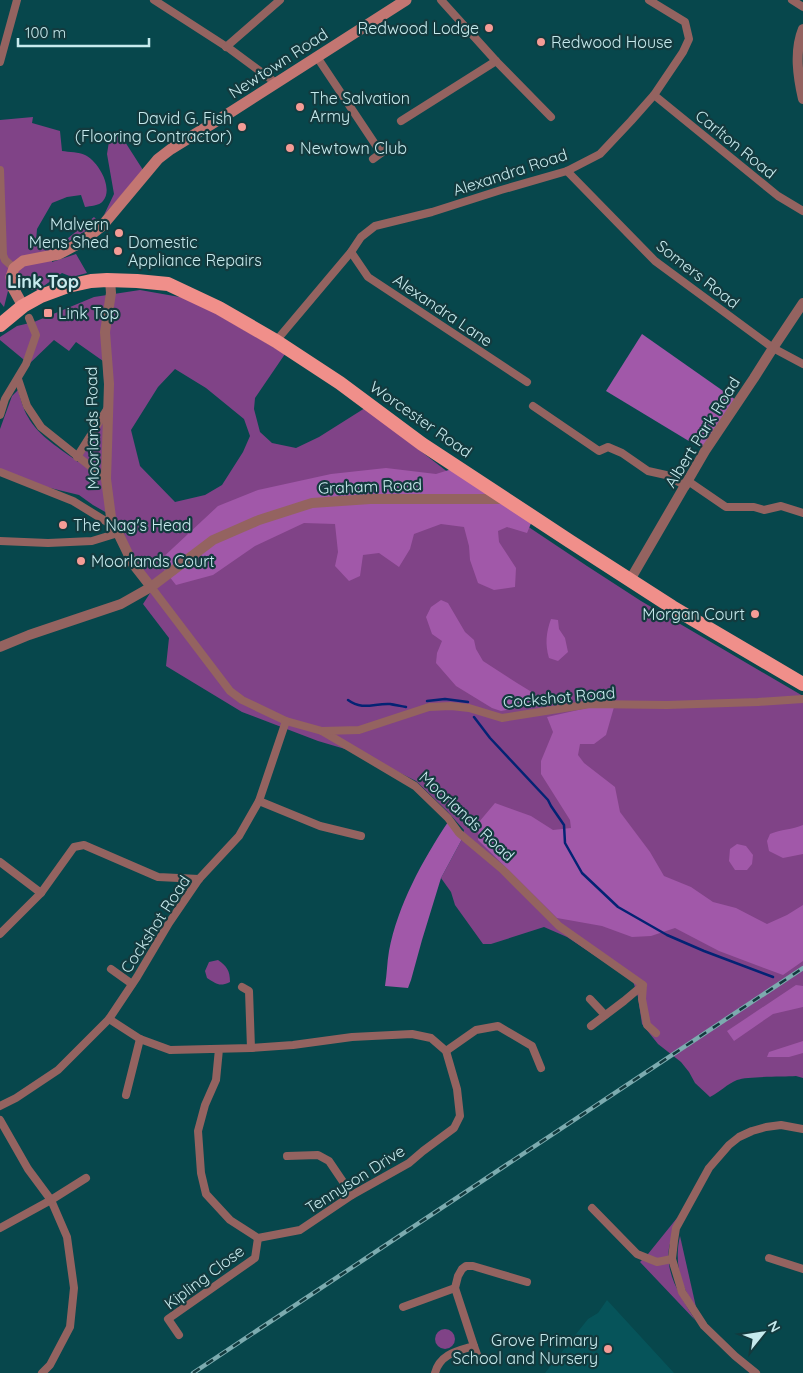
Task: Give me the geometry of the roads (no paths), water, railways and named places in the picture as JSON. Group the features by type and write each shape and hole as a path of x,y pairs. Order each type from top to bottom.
{"highway":[{"name":"Worcester Road","path":"0,325 26,312 41,296 68,286 91,281 110,280 137,280 168,284 219,308 276,341 340,383 422,444 630,580 680,612 803,684"}],"main road":[{"name":"Newtown Road","path":"6,263 59,254 88,237 102,226 158,159 170,149 406,0"},
{"path":"6,263 13,288 26,312"}],"street":[{"path":"0,62 17,0"},
{"path":"154,0 226,46 276,83"},
{"path":"226,46 280,0"},
{"path":"440,0 551,117"},
{"name":"Alexandra Road","path":"276,341 361,238 376,226 432,212 567,171 600,154 654,95 683,52 689,39 685,22 649,0"},
{"path":"792,0 803,6"},
{"path":"803,30 797,53 803,100"},
{"path":"317,57 381,153"},
{"path":"401,121 496,61"},
{"name":"Carlton Road","path":"654,95 778,196 803,211"},
{"path":"373,159 388,148"},
{"path":"0,170 6,263"},
{"name":"Somers Road","path":"567,171 655,261 773,348 803,364"},
{"name":"Alexandra Lane","path":"351,252 368,276 527,382"},
{"name":"Moorlands Road","path":"110,280 111,293 105,332 109,384 106,479 115,529 133,564 230,691 242,700 286,721 322,731 415,786 448,818 459,833 502,869 558,926 643,985"},
{"name":"Albert Park Road","path":"630,580 705,451 803,303"},
{"path":"0,415 5,399 26,364 36,335 26,312"},
{"path":"18,379 27,406 41,427 106,479"},
{"path":"533,406 595,449 599,451 608,447 622,453 648,470 666,474 687,483 726,507 746,506 764,510 782,506 803,513"},
{"path":"77,457 109,407"},
{"path":"0,472 73,502 115,529 92,541 48,543 0,541"},
{"name":"Graham Road","path":"0,647 121,604 151,587 213,540 259,520 312,503 370,499 506,499"},
{"name":"Cockshot Road","path":"322,731 359,730 429,707 451,706 469,708 502,718 590,704 668,705 750,703 803,699"},
{"name":"Cockshot Road","path":"0,1106 16,1098 58,1070 109,1019 199,879 239,836 259,801 286,721"},
{"path":"259,801 320,826 361,836"},
{"path":"0,934 41,893 74,847 84,845 158,877 199,879"},
{"path":"0,862 41,893"},
{"path":"111,969 132,984"},
{"path":"591,1026 624,1002 643,985"},
{"path":"643,985 642,999 647,1024 656,1033"},
{"path":"242,987 249,991 251,1048"},
{"path":"590,999 605,1015"},
{"path":"109,1019 140,1039 170,1050 251,1048 293,1045 352,1037 412,1034 431,1038 446,1050 476,1030 498,1026 532,1046 541,1068"},
{"path":"126,1095 140,1039"},
{"path":"219,1049 216,1080 205,1105 198,1131 201,1174 206,1194 230,1220 258,1238"},
{"name":"Tennyson Drive","path":"258,1238 300,1230 352,1195 409,1163 454,1128 460,1116 457,1089 446,1050"},
{"path":"0,1120 28,1169 51,1200 68,1237 74,1288 70,1327 50,1366 42,1373"},
{"path":"756,1373 734,1356 699,1319 682,1292 672,1259 676,1228 709,1168 729,1145 739,1137 766,1127 781,1125 803,1129"},
{"path":"287,1156 318,1155 329,1161 352,1195"},
{"path":"0,1228 86,1178"},
{"path":"592,1208 637,1254 657,1262 672,1259"},
{"name":"Kipling Close","path":"179,1336 168,1319 255,1258 258,1238"},
{"path":"769,1258 803,1269"},
{"path":"478,1357 455,1288 462,1269 466,1266 473,1266 527,1282"},
{"path":"402,1307 455,1288"},
{"path":"435,1373 439,1363 448,1355 474,1346"}],"waterway":[{"path":"427,701 445,699 468,702"},
{"path":"348,700 364,706 390,704 406,707"},
{"path":"474,717 490,738 548,800 564,825 565,843 582,873 618,907 667,935 773,977"}],"railway":[{"path":"193,1373 803,968"}],"place":[{"name":"Redwood Lodge","path":"489,28"},
{"name":"Redwood House","path":"541,42"},
{"name":"The Salvation Army","path":"300,107"},
{"name":"David G. Fish (Flooring Contractor)","path":"242,127"},
{"name":"Newtown Club","path":"290,148"},
{"name":"Malvern Mens Shed","path":"119,233"},
{"name":"Domestic Appliance Repairs","path":"118,251"},
{"name":"Link Top","path":"48,313"},
{"name":"The Nag's Head","path":"63,525"},
{"name":"Moorlands Court","path":"81,561"},
{"name":"Morgan Court","path":"755,614"},
{"name":"Grove Primary School and Nursery","path":"608,1349"}],"district":[{"name":"Link Top","path":"43,281"}]}
